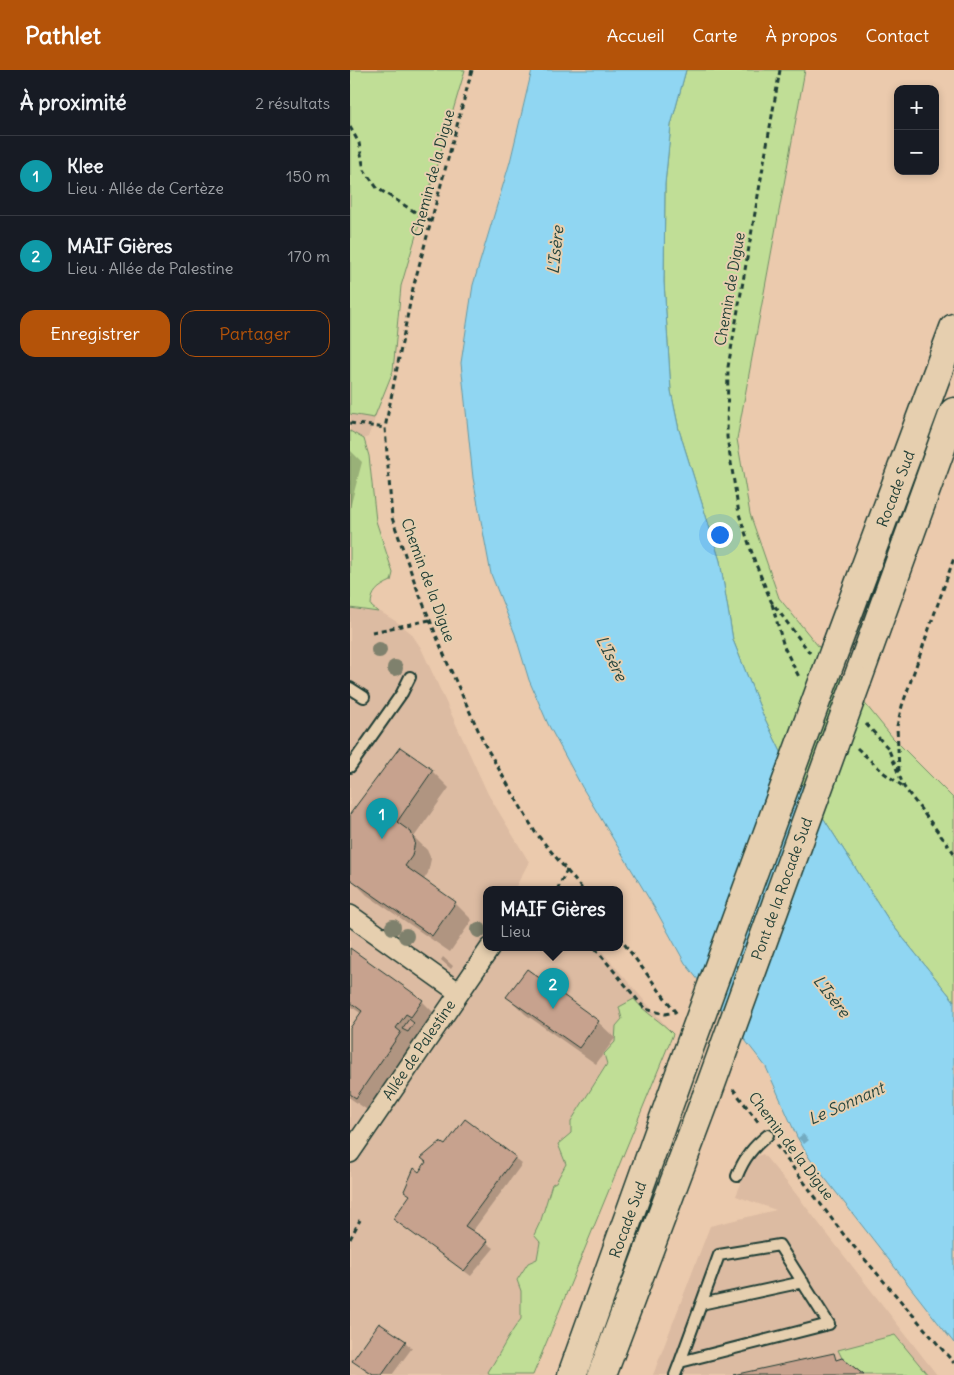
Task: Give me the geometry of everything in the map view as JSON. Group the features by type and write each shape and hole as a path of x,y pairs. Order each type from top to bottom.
{"highway":[{"name":"Rocade Sud","path":"572,1375 683,1065 954,328"},
{"name":"Rocade Sud","path":"857,681 954,412"},
{"name":"Pont de la Rocade Sud","path":"706,1098 857,681"},
{"name":"Rocade Sud","path":"602,1375 706,1098"},
{"path":"555,1375 562,1358 588,1330"}],"street":[{"path":"350,915 458,992"},
{"name":"Allée de Palestine","path":"350,1152 488,951"}],"lane":[{"path":"350,767 402,694 410,677"},
{"path":"350,688 364,697"},
{"path":"737,1176 743,1162 753,1147 768,1135"},
{"path":"675,1375 719,1254 779,1245 829,1324 680,1362"},
{"path":"701,1304 802,1282"}],"path":[{"name":"Chemin de la Digue","path":"472,70 413,288 386,428 392,518 430,620 485,745 535,832 580,886"},
{"name":"Chemin de Digue","path":"739,514 727,437 728,367 780,70"},
{"path":"350,127 359,143 364,170 377,188 432,222"},
{"path":"350,423 386,428"},
{"path":"899,774 897,726 902,706 954,558"},
{"path":"372,632 430,620"},
{"path":"934,829 954,853"},
{"path":"559,886 567,870"},
{"path":"623,942 681,1020"},
{"path":"598,951 646,1009 665,1014 675,1012"},
{"name":"Chemin de la Digue","path":"729,1083 844,1235 954,1363"},
{"path":"350,1239 360,1220"}],"shaded area":[{"path":"350,70 465,70 401,286 393,371 368,437 364,439 369,456 376,521 393,573 391,581 375,590 371,598 371,606 411,633 421,648 488,794 529,862 516,886 483,886 483,951 602,951 673,1034 533,1375 350,1375"},
{"path":"763,1154 937,1375 653,1375 710,1226 776,1210 736,1196 751,1158"}],"green space":[{"path":"350,70 465,70 401,286 393,371 374,418 350,414"},
{"path":"686,70 805,70 737,439 750,514 779,598 893,738 954,799 954,1001 890,922 781,752 763,715 733,640 720,561 679,430 671,391 664,282 665,184 671,125"},
{"path":"350,431 364,439 369,456 376,521 393,573 391,581 382,585 372,597 371,606 378,612 350,608"},
{"path":"634,999 673,1034 533,1375 490,1375 488,1372 521,1319 521,1291 517,1280 528,1263 537,1259 540,1242 534,1235 541,1220 552,1184 556,1182 566,1164 558,1144 571,1133 571,1121 607,1064 604,1054 615,1042 616,1026 622,1019 619,1007"},
{"path":"895,1335 928,1375 864,1375 842,1358 838,1350"}],"water":[{"path":"532,70 686,70 671,125 665,184 664,282 671,391 679,430 720,561 733,640 763,715 781,752 890,922 954,1001 954,1343 810,1159 797,1137 766,1067 685,963 657,912 582,787 548,724 529,680 515,634 491,574 473,478 461,363 473,285 510,162"}],"building":[{"path":"400,747 433,770 397,822 411,832 415,842 412,856 405,866 456,902 432,936 350,879 350,814"},
{"path":"350,948 423,1000 411,1017 406,1014 396,1028 401,1032 356,1098 350,1094 350,1028 362,1011 350,1002"},
{"path":"527,969 599,1021 579,1048 506,997"},
{"path":"409,1019 414,1023 408,1032 402,1029"},
{"path":"465,1119 516,1157 465,1226 488,1241 464,1271 393,1219 410,1195 404,1191 414,1168 419,1172 426,1162 421,1158 440,1142 445,1145"},
{"path":"379,1323 406,1341 382,1375 373,1375 352,1361"},
{"path":"834,1353 836,1360 842,1358 864,1375 733,1375"}],"place":[{"name":"Klee","path":"382,839"},
{"name":"MAIF Gières","path":"553,1009"}],"water label":[{"name":"L'Isère","path":"555,250"},
{"name":"L'Isère","path":"612,658"},
{"name":"L'Isère","path":"832,996"},
{"name":"Le Sonnant","path":"846,1103"}]}
